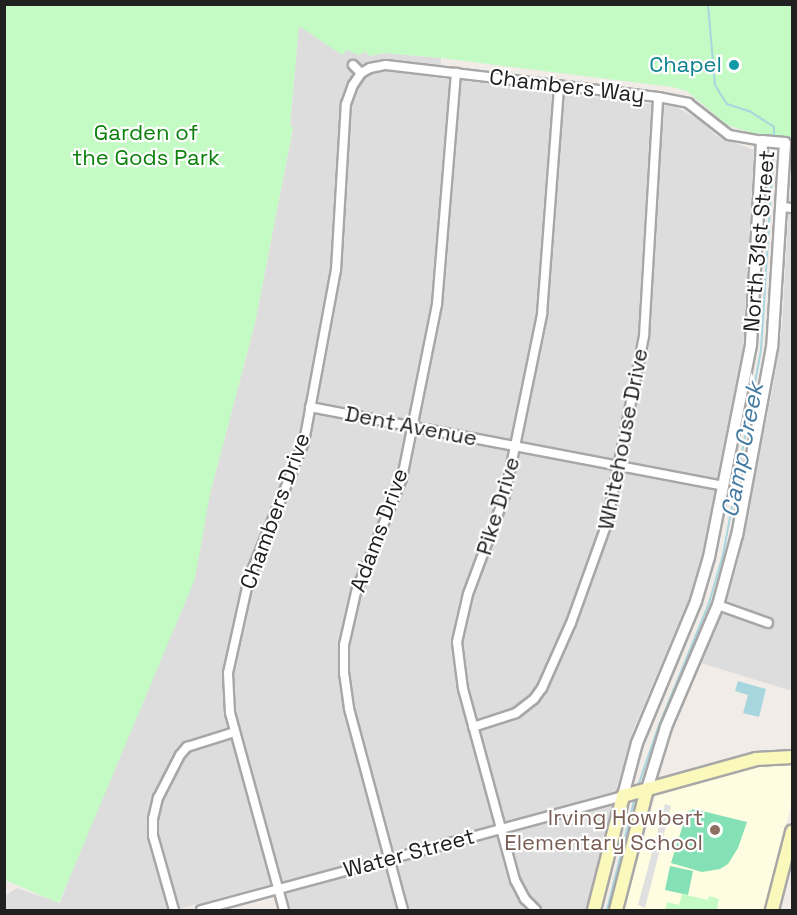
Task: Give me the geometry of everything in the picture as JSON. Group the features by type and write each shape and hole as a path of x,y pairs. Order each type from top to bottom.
{"main road":[{"name":"Water Street","path":"623,796 756,759 792,757"},
{"name":"North 31st Street","path":"616,910 647,789"},
{"name":"North 31st Street","path":"594,910 623,796"},
{"path":"772,910 792,832"}],"street":[{"path":"353,65 361,73"},
{"name":"Chambers Way","path":"361,73 370,68 386,65 658,97 688,103 729,135 762,141"},
{"name":"Chambers Drive","path":"284,910 235,732 227,685 243,601 257,556 301,453 336,270 346,104 353,85 361,73"},
{"name":"Adams Drive","path":"404,910 349,708 344,674 344,645 356,592 398,491 439,290 445,178 456,73"},
{"name":"Pike Drive","path":"536,910 525,899 515,880 459,667 458,631 468,594 502,509 543,301 559,86"},
{"name":"Whitehouse Drive","path":"473,727 516,713 534,699 542,688 596,559 607,523 644,336 658,97"},
{"name":"North 31st Street","path":"623,796 645,720 704,576 751,344 762,141 785,143 787,207 768,371 737,535 718,605 666,727 647,789"},
{"name":"Dent Avenue","path":"310,407 724,486"},
{"path":"718,605 768,623"},
{"path":"174,910 153,836 153,819 158,798 175,763 187,747 235,732"},
{"name":"Water Street","path":"201,910 623,796"}],"shaded area":[{"path":"299,25 359,55 366,51 370,56 384,53 441,58 440,78 676,107 698,119 717,136 754,150 743,351 704,553 689,598 632,733 588,910 291,910 283,881 175,910 5,910 5,896 17,888 60,903 210,494 255,323 293,128 290,126"},
{"path":"792,150 792,691 701,663 720,620 738,562 773,387 782,326"},
{"name":"Irving Howbert Elementary School","path":"775,762 792,765 792,802 764,910 624,910 656,794"},
{"path":"665,804 671,806 645,908 638,905"}],"green space":[{"name":"Garden of the Gods Park","path":"4,5 792,5 792,140 788,137 752,133 727,125 687,91 672,87 441,58 384,53 369,56 366,51 359,55 347,50 342,55 299,26 290,125 293,128 255,323 210,494 195,579 59,903 5,880"},
{"path":"694,809 747,822 738,848 728,864 720,869 702,872 671,863 687,812"},
{"path":"670,866 693,871 688,895 665,890"},
{"path":"682,894 708,900 709,896 719,899 717,910 665,910 667,902 679,905"}],"water":[{"path":"738,681 766,689 759,717 743,713 748,695 735,691"}],"waterway":[{"name":"Camp Creek","path":"708,4 715,85 727,104 751,112 774,127 774,139"},
{"name":"Camp Creek","path":"638,786 658,728 709,603 723,555 761,350 774,145"},
{"name":"Camp Creek","path":"607,910 635,797"}],"place":[{"name":"Chapel","path":"734,65"},
{"name":"Irving Howbert Elementary School","path":"715,830"}]}
